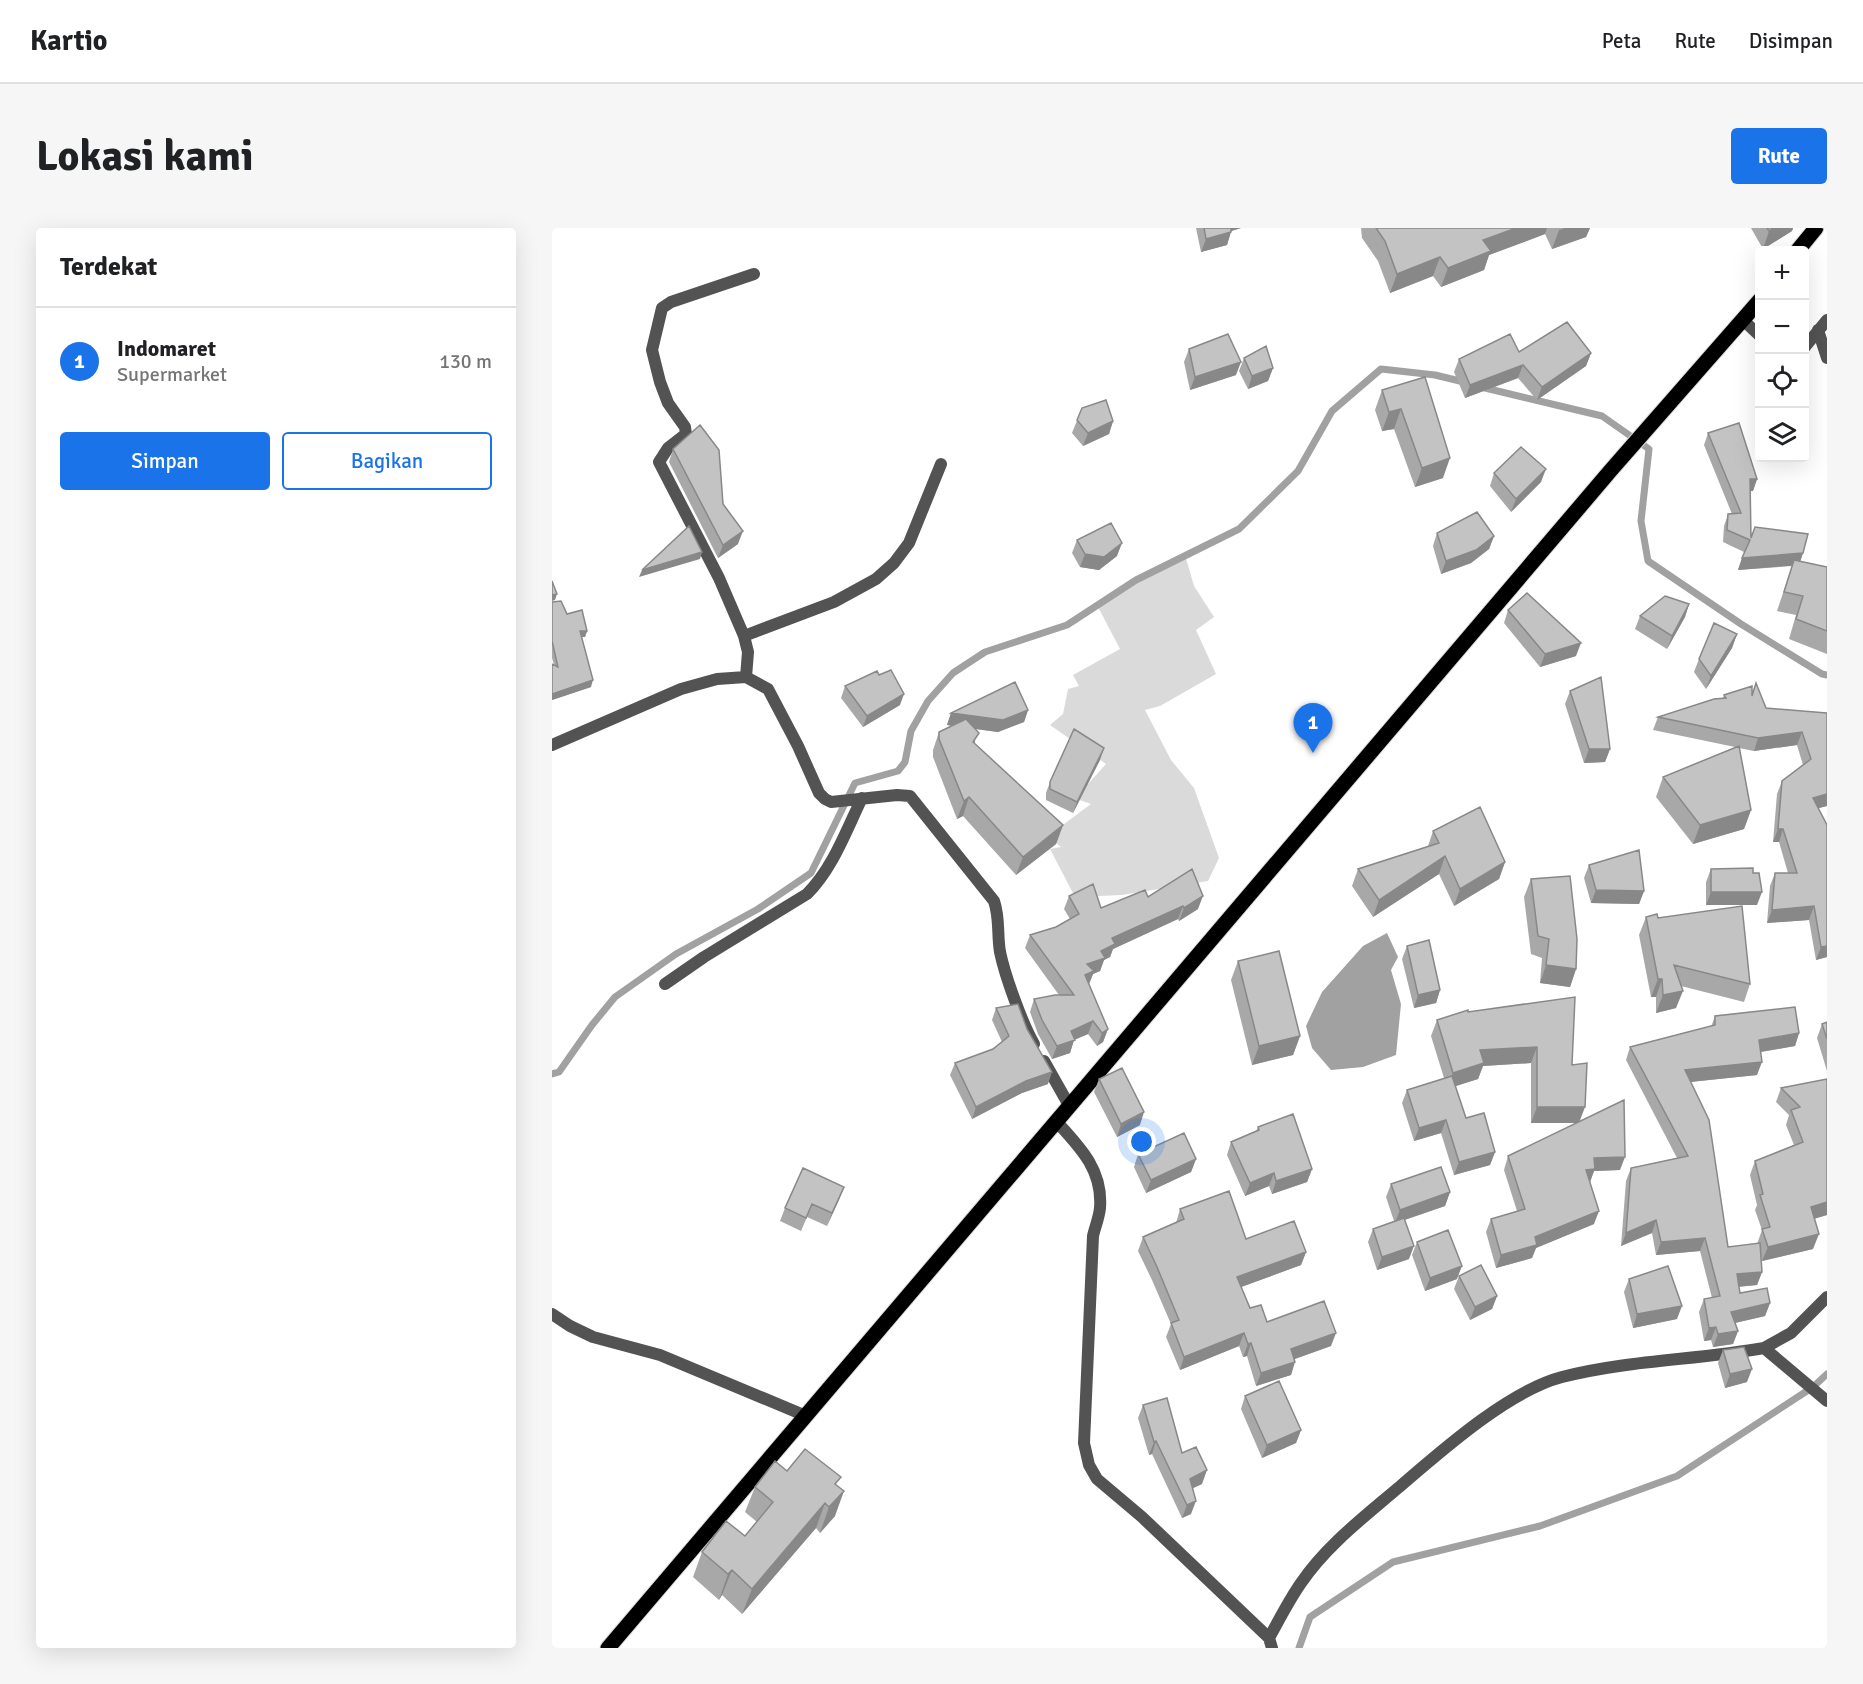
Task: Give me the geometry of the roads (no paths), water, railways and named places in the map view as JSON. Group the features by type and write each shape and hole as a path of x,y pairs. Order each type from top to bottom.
{"main road":[{"path":"1801,246 1816,228"},
{"path":"608,1648 1611,470 1755,306"}],"street":[{"path":"746,677 748,652 744,636 719,578 659,462 668,448 686,434 685,428 668,403 652,350 662,308 671,302 754,274"},
{"path":"1743,320 1755,331"},
{"path":"1809,342 1827,320"},
{"path":"1818,330 1827,358"},
{"path":"744,636 834,602 876,579 894,563 909,543 941,464"},
{"path":"552,745 681,688 717,679 746,677 768,689 794,737 819,793 825,799 831,802 904,794 910,796 994,901 998,913 1000,952 1030,1037 1070,1107"},
{"path":"665,984 704,957 807,894 820,882 858,799"},
{"path":"1056,1122 1089,1159 1098,1182 1100,1208 1093,1236 1084,1443 1089,1466 1097,1479 1142,1517 1270,1643 1301,1582 1342,1535 1449,1445 1511,1400 1560,1377 1599,1369 1764,1348 1791,1333 1827,1297"},
{"path":"552,1314 593,1337 660,1355 806,1416"},
{"path":"1764,1348 1827,1401"}],"waterway":[{"path":"552,1074 559,1072 615,997 676,954 758,909 811,873 855,783 898,771 905,762 911,731 928,701 953,673 985,652 1067,625 1136,580 1239,529 1298,471 1332,411 1381,369 1435,375 1464,382"},
{"path":"1481,387 1602,416 1649,449 1641,521 1648,561 1741,624 1827,675"},
{"path":"1299,1648 1310,1617 1393,1562 1540,1526 1677,1476 1813,1387 1827,1374"}],"place":[{"name":"Indomaret","path":"1313,753"}]}
